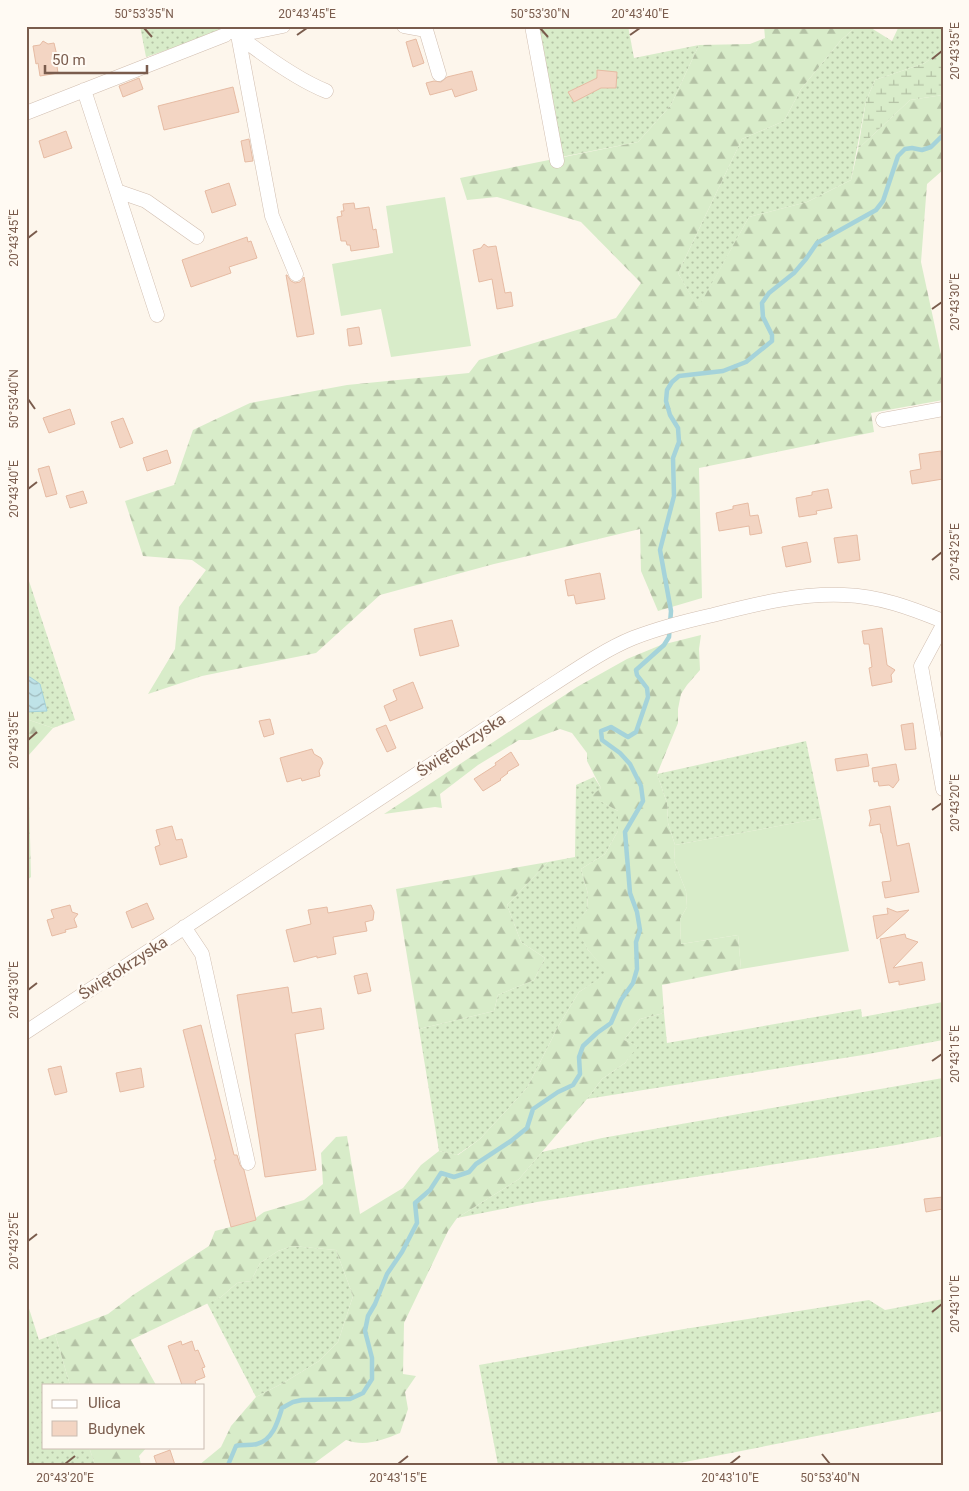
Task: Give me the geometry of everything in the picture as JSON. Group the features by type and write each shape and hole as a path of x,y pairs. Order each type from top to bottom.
{"street":[{"path":"26,113 225,35 233,30 283,26"},
{"path":"404,26 426,30 439,74"},
{"path":"532,26 556,162"},
{"path":"233,30 248,44 313,86 326,91"},
{"path":"233,30 272,216 296,274"},
{"path":"84,90 157,315"},
{"path":"117,191 146,201 198,237"},
{"path":"883,420 943,409"},
{"name":"Świętokrzyska","path":"26,1032 600,655 632,639 684,622 748,606 815,595 846,595 879,600 909,607 943,623"},
{"path":"943,623 921,666 943,790"},
{"path":"184,928 202,954 248,1163"}],"green space":[{"path":"140,26 221,27 217,33 146,57"},
{"path":"532,26 628,26 634,58 699,45 671,105 638,142 551,159"},
{"path":"764,26 857,26 841,40 801,89 784,121 742,139 678,273 698,308 749,217 807,202 851,180 858,149 910,100 943,95 943,170 927,184 921,262 943,364 943,400 871,413 874,432 699,468 702,598 658,611 641,571 640,529 494,564 380,595 316,653 202,676 148,694 175,649 179,607 206,570 192,560 143,556 125,501 174,485 193,430 250,403 347,385 469,373 479,360 616,318 641,283 581,222 497,197 467,200 460,178 638,142 671,105 699,45 750,44 765,38"},
{"path":"857,26 868,26 892,41 899,26 943,26 943,49 925,63 875,80 866,101 851,180 807,202 749,217 698,309 678,273 742,139 784,121 801,89 841,40"},
{"path":"943,49 943,95 910,100 858,149 866,101 875,80 925,63"},
{"path":"445,197 471,346 391,357 381,309 341,316 332,264 393,253 386,206"},
{"path":"26,572 75,720 53,728 26,719"},
{"path":"701,635 699,649 700,670 681,694 678,723 657,774 667,803 668,823 675,845 674,861 686,891 687,907 680,919 681,944 738,935 741,969 662,985 664,1013 640,1019 624,1040 638,1046 625,1063 602,1079 519,1179 457,1218 448,1231 404,1323 403,1374 416,1376 405,1392 408,1409 400,1433 367,1443 346,1440 312,1465 199,1465 221,1447 231,1426 256,1397 319,1361 338,1342 353,1296 336,1250 292,1246 278,1251 260,1263 251,1281 237,1283 221,1297 131,1340 155,1384 70,1384 55,1334 108,1314 133,1295 209,1246 215,1231 250,1222 264,1212 304,1200 323,1184 321,1153 336,1137 347,1136 360,1214 403,1188 421,1165 439,1151 458,1155 480,1139 527,1088 559,1025 579,992 608,973 588,950 575,925 587,910 588,894 581,869 605,854 618,831 618,811 591,796 601,788 587,761 587,753 572,733 560,729 530,740 519,740 478,765 440,794 442,808 435,807 384,814 577,687 627,659 661,645"},
{"path":"26,719 53,728 28,756 31,877 26,881"},
{"path":"806,741 822,818 675,845 668,823 667,803 657,774"},
{"path":"594,777 601,788 592,796 618,811 618,831 605,854 581,869 588,894 587,910 576,925 588,950 609,973 579,992 559,1025 527,1088 480,1139 457,1155 439,1151 419,1029 494,1011 498,995 534,980 545,958 521,942 507,905 548,862 575,857 576,785"},
{"path":"822,818 849,951 741,969 738,935 681,944 680,919 687,907 686,891 674,861 675,845"},
{"path":"548,862 507,905 521,942 545,958 534,980 498,995 494,1011 419,1029 396,889"},
{"path":"943,1002 943,1040 863,1055 587,1099 602,1079 625,1063 637,1046 624,1040 640,1019 664,1013 667,1043 861,1009 862,1017"},
{"path":"943,1078 943,1136 537,1202 457,1218 519,1179 542,1152 602,1138"},
{"path":"292,1246 336,1250 353,1296 338,1342 319,1361 256,1397 207,1303 221,1297 237,1283 251,1281 260,1263 278,1251"},
{"path":"26,1299 39,1340 55,1334 70,1384 42,1384 42,1448 89,1448 95,1465 26,1465"},
{"path":"943,1299 943,1411 662,1465 498,1465 479,1365 684,1329 869,1300 885,1310"},
{"path":"89,1448 146,1448 139,1456 141,1465 95,1465"}],"water":[{"path":"26,677 30,677 40,684 47,711 26,712"}],"building":[{"path":"416,39 424,63 413,67 406,42"},
{"path":"43,41 48,44 54,43 58,60 56,60 58,73 40,76 33,46 40,45"},
{"path":"597,70 617,72 616,88 601,88 574,102 568,92 597,78"},
{"path":"472,71 477,90 455,97 452,89 430,95 426,83 441,82 447,77"},
{"path":"139,78 143,89 123,97 119,86"},
{"path":"233,87 239,112 164,130 158,106"},
{"path":"66,131 72,148 44,158 39,141"},
{"path":"249,139 253,161 245,162 241,141"},
{"path":"229,183 236,205 212,213 205,191"},
{"path":"354,203 355,209 369,207 373,230 376,229 379,247 351,251 350,245 347,245 346,241 341,241 337,217 342,216 341,211 344,211 343,204"},
{"path":"247,237 248,242 251,241 257,258 229,267 231,273 191,287 182,260"},
{"path":"484,244 488,247 496,246 505,293 511,292 513,306 497,309 492,279 479,282 473,250 481,248"},
{"path":"286,275 295,283 300,282 304,277 314,334 297,337"},
{"path":"359,327 362,344 349,346 347,329"},
{"path":"70,409 75,424 49,433 43,418"},
{"path":"123,418 133,443 120,448 111,422"},
{"path":"167,450 171,463 147,471 143,458"},
{"path":"941,451 943,479 912,484 910,471 921,469 919,454"},
{"path":"49,466 57,494 46,497 38,469"},
{"path":"828,489 832,508 816,511 817,514 799,517 796,498"},
{"path":"83,491 87,503 70,508 66,496"},
{"path":"748,503 750,516 758,515 762,533 750,535 749,526 719,531 716,513 733,509 733,506"},
{"path":"857,535 860,560 838,563 834,538"},
{"path":"807,542 811,562 786,567 782,547"},
{"path":"600,573 605,599 576,604 574,595 568,596 565,580"},
{"path":"452,620 459,646 420,656 414,629"},
{"path":"882,628 887,665 895,670 891,675 892,682 872,686 869,668 872,667 869,644 864,644 862,631"},
{"path":"413,682 423,708 390,721 384,706 397,700 393,690"},
{"path":"270,719 274,734 264,737 259,721"},
{"path":"913,723 916,749 905,750 901,725"},
{"path":"386,725 396,748 387,752 376,729"},
{"path":"312,749 314,754 321,758 323,763 319,771 320,776 302,781 301,778 287,782 280,758"},
{"path":"511,752 519,765 507,772 501,780 483,791 474,779 496,765 495,763"},
{"path":"867,754 869,766 837,771 835,759"},
{"path":"896,764 899,780 893,788 889,785 879,786 878,781 874,782 872,768"},
{"path":"890,806 897,846 909,843 919,892 885,898 882,882 891,881 880,824 869,826 871,819 869,810"},
{"path":"172,826 176,840 182,839 187,857 160,865 155,847 160,845 156,830"},
{"path":"147,903 154,919 132,928 126,912"},
{"path":"70,905 72,912 78,914 74,919 77,927 52,936 47,920 54,918 51,910"},
{"path":"371,905 374,912 373,920 365,922 367,931 333,937 336,954 317,958 317,956 294,962 286,930 311,924 308,910 327,907 328,913"},
{"path":"887,908 897,912 909,910 877,939 873,916 888,914"},
{"path":"905,934 906,938 918,942 893,968 922,962 925,980 899,985 899,981 889,983 880,939"},
{"path":"367,973 371,991 358,994 354,976"},
{"path":"288,987 292,1013 321,1008 324,1029 295,1034 316,1170 265,1177 237,995"},
{"path":"201,1025 234,1155 237,1155 240,1165 244,1170 256,1220 231,1227 183,1030"},
{"path":"61,1066 67,1092 55,1095 48,1069"},
{"path":"141,1068 144,1087 120,1092 116,1073"},
{"path":"943,1197 943,1209 926,1212 924,1199"},
{"path":"181,1341 182,1345 192,1341 195,1351 198,1350 205,1367 202,1368 205,1377 195,1381 196,1384 182,1384 168,1346"},
{"path":"170,1450 175,1465 157,1465 154,1456"}],"waterway":[{"path":"228,1465 236,1446 257,1444 267,1439 279,1419 282,1408 293,1402 302,1400 350,1399 363,1393 372,1379 372,1358 365,1331 368,1316 387,1274 402,1252 417,1223 415,1203 430,1190 441,1173 454,1177 469,1172 476,1164 527,1128 533,1109 558,1092 573,1085 580,1074 579,1057 583,1046 611,1023 621,1000 633,983 637,969 636,942 640,930 637,912 630,893 625,832 643,801 641,786 630,764 620,753 602,740 601,731 611,727 628,737 636,732 648,697 647,688 637,675 636,670 664,645 669,637 671,611 660,550 674,496 673,458 679,442 678,428 670,415 666,401 667,390 679,376 723,371 746,362 772,341 772,335 763,317 762,303 769,293 794,273 817,243 876,210 883,201 898,156 905,149 922,150 931,147 943,135"}]}
